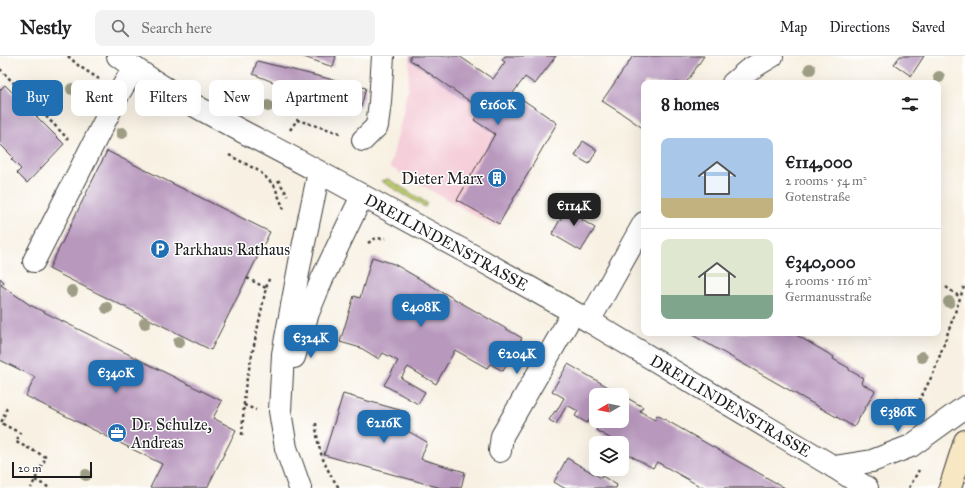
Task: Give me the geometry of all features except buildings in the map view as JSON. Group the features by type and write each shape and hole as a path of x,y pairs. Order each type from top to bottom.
{"main road":[{"path":"950,488 965,441"}],"street":[{"path":"363,140 377,126 383,56"},
{"path":"736,80 747,71 772,56"},
{"path":"122,80 126,62"},
{"name":"DREILINDENSTRASSE","path":"126,62 199,107 478,258 581,317 868,488"},
{"path":"34,261 108,116"},
{"path":"300,488 286,448 280,411 283,354 319,172"},
{"path":"282,395 308,313 319,286 362,196"},
{"path":"500,451 502,436 641,227"},
{"path":"834,467 872,461 911,446 965,407"}],"path":[{"path":"68,56 79,66 100,80"},
{"path":"0,69 87,158"},
{"path":"225,153 259,171 274,185 284,213"},
{"path":"367,243 374,239 392,237 423,229"},
{"path":"242,435 245,388 266,288 271,274"},
{"path":"247,278 266,288"},
{"path":"902,421 919,401 934,372 965,284"},
{"path":"946,287 960,297"},
{"path":"244,406 258,410"},
{"path":"7,408 1,423 20,433 16,442 46,457 31,488"},
{"path":"316,423 316,441 323,462 339,488"},
{"path":"35,480 50,488"}],"shaded area":[{"path":"410,56 459,56 557,123 497,228 390,167 403,113 408,84"}],"green space":[{"path":"388,179 427,203 425,207 381,181"}],"place":[{"name":"Dieter Marx","path":"497,178"},
{"name":"Parkhaus Rathaus","path":"160,249"},
{"name":"Dr. Schulze, Andreas","path":"117,433"}]}
